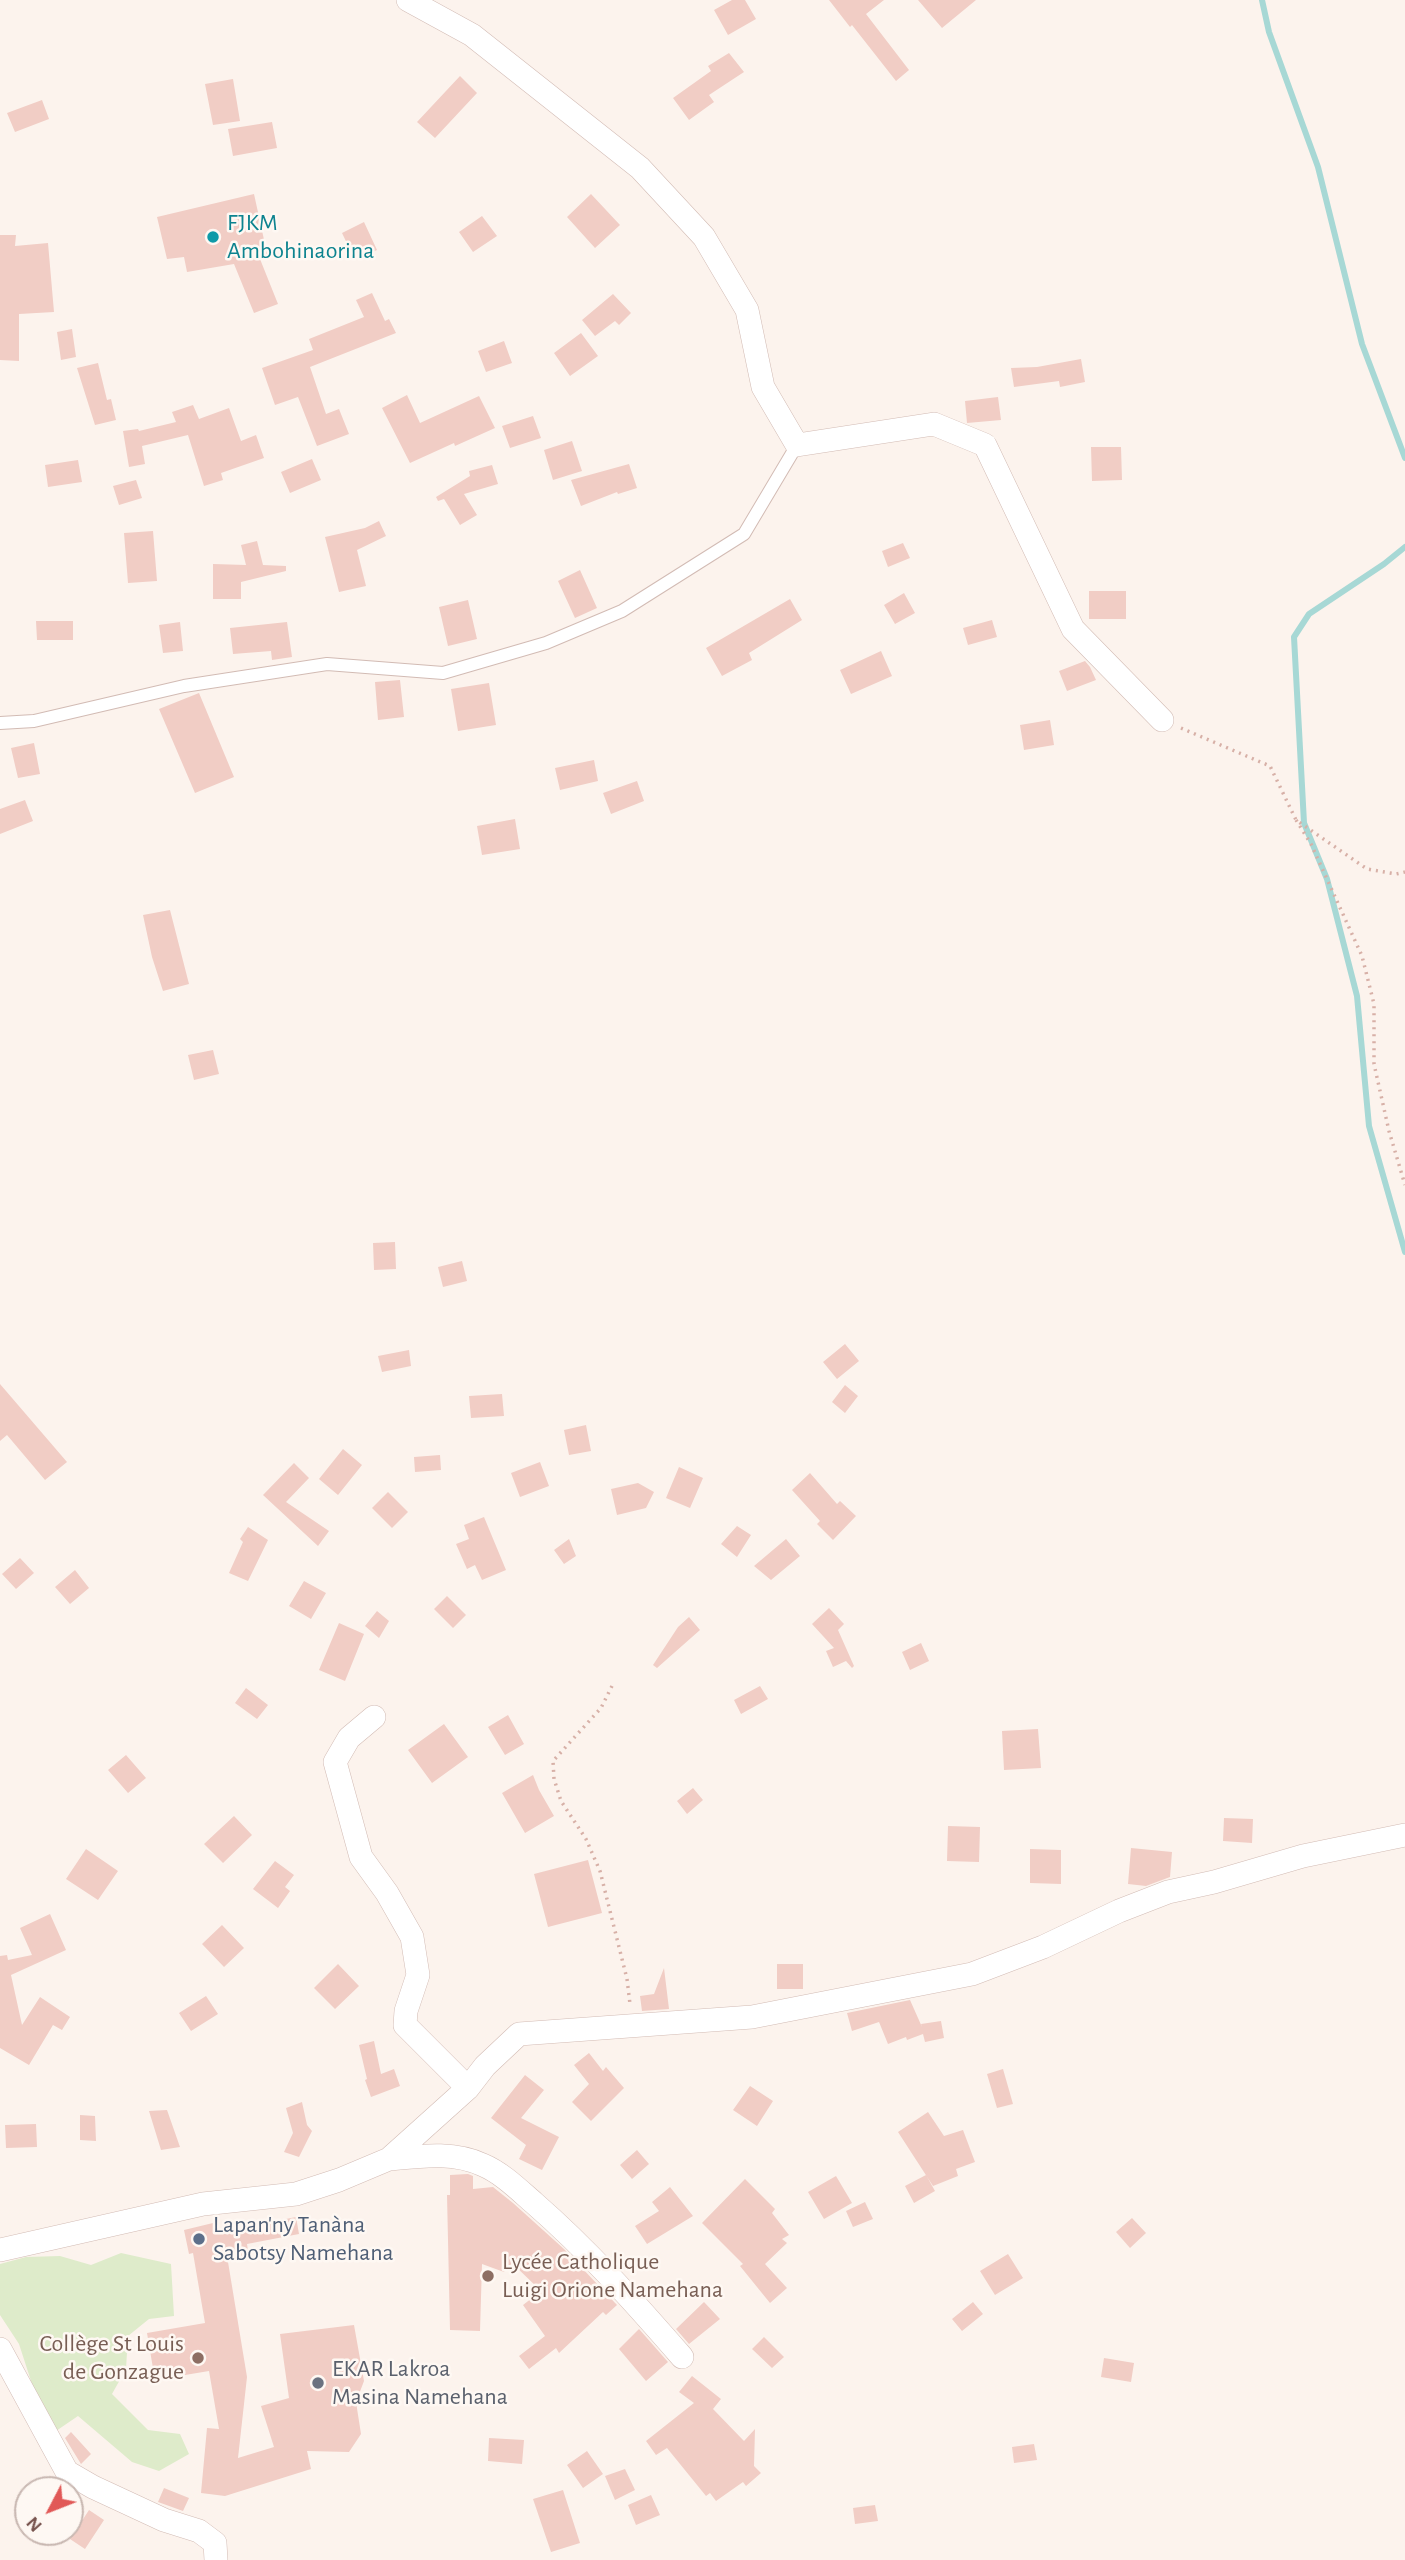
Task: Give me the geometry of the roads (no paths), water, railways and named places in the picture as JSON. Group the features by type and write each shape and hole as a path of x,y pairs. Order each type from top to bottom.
{"street":[{"path":"408,0 472,35 640,168 704,237 747,310 763,387 796,445 934,424 985,446 1073,629 1161,720"},
{"path":"374,1717 349,1738 335,1762 361,1857 387,1893 412,1937 418,1975 406,2011 405,2025 468,2088"},
{"path":"389,2159 468,2088 485,2066 519,2034 752,2017 972,1974 1043,1947 1119,1911 1168,1892 1214,1882 1303,1856 1405,1835"},
{"path":"0,2250 203,2204 296,2194 389,2159 439,2154 483,2164 506,2179 569,2234 607,2272 682,2357"},
{"path":"0,2349 67,2472 164,2521 199,2531 215,2543 216,2560"}],"lane":[{"path":"0,723 34,721 184,686 327,664 443,673 546,643 622,611 744,534 796,445"}],"waterway":[{"path":"1262,0 1269,32 1318,167 1362,344 1405,458"},
{"path":"1405,547 1309,614 1294,637 1304,823 1327,879 1357,996 1369,1126 1405,1252"}],"place":[{"name":"FJKM Ambohinaorina","path":"213,237"},
{"name":"Lapan'ny Tanàna Sabotsy Namehana","path":"199,2239"},
{"name":"Lycée Catholique Luigi Orione Namehana","path":"488,2276"},
{"name":"Collège St Louis de Gonzague","path":"198,2358"},
{"name":"EKAR Lakroa Masina Namehana","path":"318,2383"}]}
